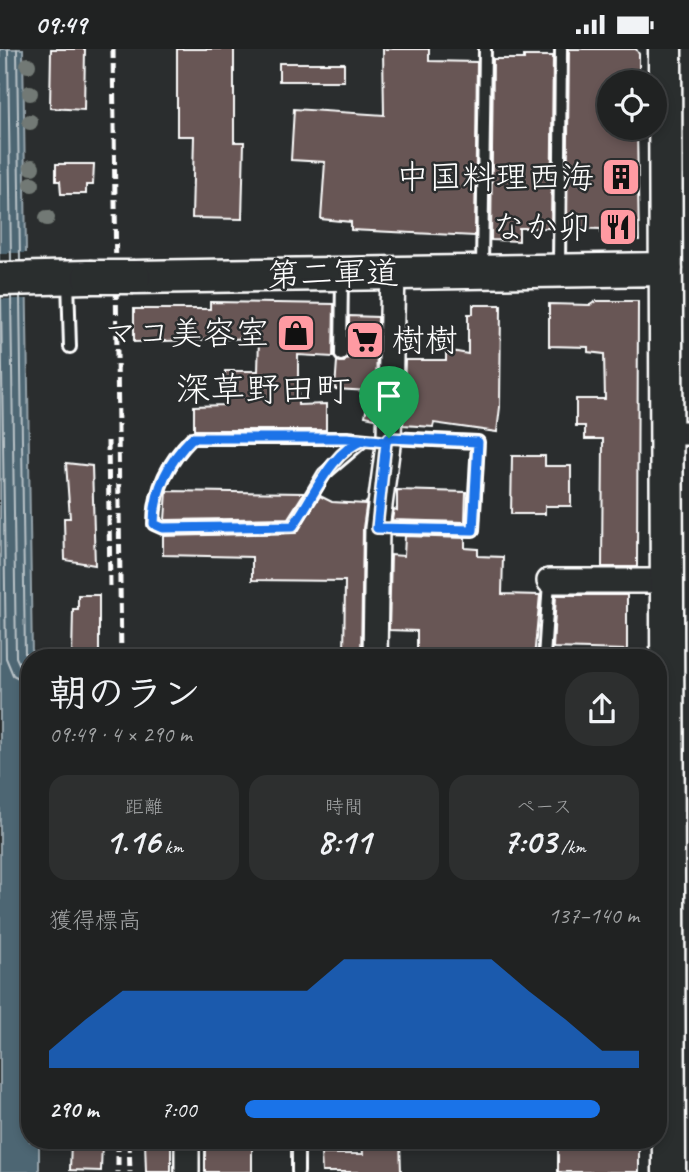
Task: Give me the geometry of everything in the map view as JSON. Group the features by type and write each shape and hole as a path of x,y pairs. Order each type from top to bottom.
{"street":[{"path":"665,49 666,269 678,433 666,581 678,838 667,901"},
{"name":"第二軍道","path":"0,279 666,269"},
{"path":"375,649 380,440 393,273"},
{"path":"549,581 666,581"},
{"path":"667,1089 669,1172"},
{"path":"187,1149 187,1172"}],"lane":[{"path":"482,272 485,49"},
{"path":"559,271 561,49"},
{"path":"341,355 342,274"},
{"path":"70,347 79,277"},
{"path":"377,528 473,530 478,442 380,440 192,438 177,453 154,502 154,524 163,528 293,526 324,474 380,440"},
{"path":"545,649 549,581"},
{"path":"298,1149 298,1172"}],"water":[{"path":"0,49 23,49 32,649 21,649 21,1149 39,1149 39,1172 0,1172"}],"pier":[{"path":"0,253 30,253 31,299 0,299"}],"building":[{"path":"51,49 85,49 84,110 50,108"},
{"path":"177,49 234,49 234,142 244,142 242,219 192,218 194,136 177,136"},
{"path":"383,49 429,49 429,61 477,62 475,236 351,230 351,222 321,219 325,162 291,160 294,109 384,115"},
{"path":"569,49 636,49 639,54 639,70 597,70 597,140 637,140 639,240 601,239 601,229 567,228"},
{"path":"524,56 553,56 551,228 519,228 519,241 491,240 493,59 524,59"},
{"path":"279,63 344,63 344,81 279,81"},
{"path":"56,164 94,164 93,185 86,185 86,194 61,194 60,181 56,181"},
{"path":"596,301 638,301 637,567 602,567 603,439 585,439 585,426 576,426 576,399 605,399 604,354 588,352 588,347 549,346 549,304 590,305"},
{"path":"210,302 334,304 333,357 298,355 298,405 326,404 326,430 194,430 194,406 225,405 225,371 258,371 259,338 134,342 134,309 210,309"},
{"path":"473,305 501,305 500,407 497,432 434,423 433,427 403,425 405,360 446,360 446,350 468,354 468,314 473,314"},
{"path":"349,316 378,317 375,418 365,416 370,391 335,389 337,361 344,362 349,356"},
{"path":"512,456 545,456 545,466 571,466 571,506 545,506 545,514 511,514"},
{"path":"66,463 92,466 95,565 65,560 64,518 70,518"},
{"path":"397,490 466,492 465,522 392,520 394,509 397,510"},
{"path":"167,491 304,493 288,518 165,520"},
{"path":"320,496 332,502 365,504 367,501 363,528 361,649 344,649 345,581 252,580 252,557 163,555 163,536 296,533"},
{"path":"405,536 465,538 465,548 478,549 478,556 503,557 502,594 540,595 535,649 417,649 417,631 389,630 391,555 404,556"},
{"path":"78,595 99,595 99,649 72,649 73,609 78,609"},
{"path":"556,595 627,595 627,649 553,648"},
{"path":"71,1149 102,1149 101,1171 70,1170"},
{"path":"145,1149 171,1149 171,1172 146,1172"},
{"path":"205,1149 252,1149 252,1172 205,1172"},
{"path":"363,1149 400,1149 401,1172 322,1172 321,1154 363,1154"},
{"path":"558,1149 639,1149 639,1172 558,1172"}],"railway":[{"path":"113,49 121,649"},
{"path":"108,441 110,588"},
{"path":"118,1149 118,1172"},
{"path":"129,1149 130,1172"}],"place":[{"name":"中国料理西海","path":"621,177"},
{"name":"なか卯","path":"618,227"},
{"name":"マコ美容室","path":"296,333"},
{"name":"樹樹","path":"365,340"}],"district":[{"name":"深草野田町","path":"263,389"}],"route":[{"path":"389,438 386,442 364,440 346,453 316,485 305,510 293,526 163,528 154,524 154,502 163,478 177,453 192,438 347,438 386,442 377,528 473,530 478,442 389,438"}]}
